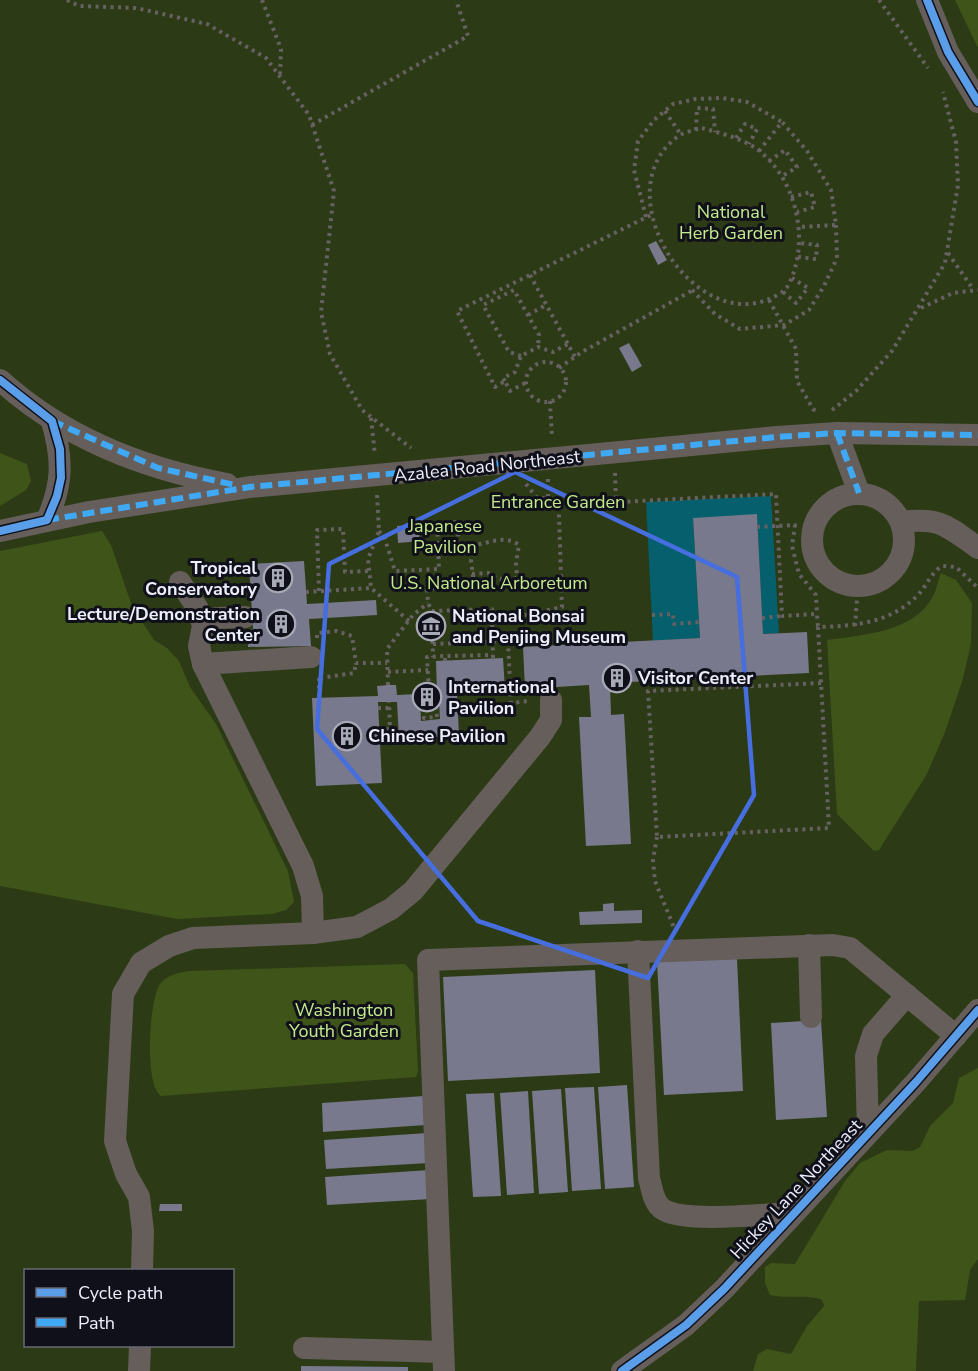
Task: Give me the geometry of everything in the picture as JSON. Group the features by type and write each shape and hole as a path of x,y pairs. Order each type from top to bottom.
{"street":[{"path":"927,0 948,52 978,102"},
{"path":"0,380 52,421 158,468 190,477 250,487"},
{"path":"47,520 57,496 61,478 60,448 52,421"},
{"path":"837,433 859,493"},
{"name":"Azalea Road Northeast","path":"0,531 47,520 250,487 376,477 777,436 837,433 978,435"},
{"path":"859,493 884,500 893,508 901,522 905,538 901,559 883,579 852,587 834,579 822,569 817,561 811,536 816,520 822,509 843,495 859,493"},
{"path":"901,522 928,519 951,529 978,548"},
{"path":"180,582 198,609 204,626 199,646 203,664 303,866 312,896 313,933"},
{"path":"204,626 217,618 245,617"},
{"path":"203,664 314,652"},
{"path":"142,1269 143,1231 139,1197 126,1174 115,1141 123,994 141,963 169,946 193,938 313,933 357,927 391,909 413,891 540,737 551,720 551,700"},
{"path":"809,945 811,1017"},
{"path":"304,1348 444,1362 428,960 809,945 849,948 956,1036"},
{"path":"638,951 649,1178 654,1199 663,1210 682,1216 793,1213"},
{"path":"868,1133 866,1056 873,1034 907,995"},
{"name":"Hickey Lane Northeast","path":"622,1371 694,1318 868,1133 978,1010"},
{"path":"139,1371 140,1347"}],"path":[{"path":"67,0 79,6 136,8 207,24 266,58 309,115 334,191 321,312 330,354 362,410 410,448 420,451"},
{"path":"262,0 281,49 280,77"},
{"path":"312,125 468,36 456,0"},
{"path":"879,0 935,78"},
{"path":"770,300 796,349 797,381 813,409 825,416 856,391 892,351 920,308 945,263 958,185 956,142 942,87"},
{"path":"722,98 747,102 782,122 807,151 831,190 836,225 837,258 824,286 809,310 784,325 740,329 715,314 679,271 649,216 634,170 638,141 673,104 722,98"},
{"path":"696,130 697,108 713,109 715,132"},
{"path":"665,111 681,135"},
{"path":"759,151 782,122"},
{"path":"736,138 746,124 757,129 749,144"},
{"path":"649,216 651,185 659,156 681,135 702,128 749,144 769,161 781,177 797,212 800,243 792,278 783,292 770,300 749,304 722,300 695,289"},
{"path":"769,161 785,150 797,167 781,177"},
{"path":"791,197 811,192 815,207 797,212"},
{"path":"568,344 553,352 538,347 521,356 515,372 495,387 457,311 649,216"},
{"path":"798,227 836,225"},
{"path":"798,257 816,259 817,245 800,243"},
{"path":"920,308 953,293 976,289 948,253"},
{"path":"530,275 575,357"},
{"path":"783,292 796,303 808,288 792,278"},
{"path":"559,368 695,289"},
{"path":"521,356 509,352 483,305 514,290 539,335 538,347"},
{"path":"528,315 546,305"},
{"path":"540,363 554,364 559,368 565,378 564,390 550,401 537,400 531,396 525,383 529,371 540,363"},
{"path":"505,381 510,391 525,383"},
{"path":"550,401 552,442"},
{"path":"371,417 375,436 379,531 368,559 371,588 409,621"},
{"path":"615,464 616,502"},
{"path":"539,478 548,477"},
{"path":"531,479 522,480 537,498 561,500 578,496 579,504 776,494 782,616"},
{"path":"548,489 548,498"},
{"path":"492,616 525,615 562,607 559,515 561,500"},
{"path":"379,531 385,539 395,571 439,568 437,523 457,522 459,546 505,539 519,545 516,562 517,577 511,581 502,581 491,573 472,574"},
{"path":"657,837 829,828 816,595 799,574 792,546 795,525 757,527"},
{"path":"319,591 317,530 343,529 345,572 369,571"},
{"path":"434,657 432,611 428,603 427,589 465,585 472,574 471,560 476,545"},
{"path":"818,627 855,626 903,610 926,587 934,571 942,566 956,567 978,588"},
{"path":"855,626 858,586"},
{"path":"306,592 371,588"},
{"path":"388,685 387,649 409,621 428,603"},
{"path":"431,719 424,718 423,706 430,706 427,657 493,657 492,609 432,611"},
{"path":"652,615 673,614 674,624 699,622"},
{"path":"762,618 817,614"},
{"path":"314,652 317,633 336,631 352,636 356,663 354,674 328,677"},
{"path":"433,644 508,641 511,703 551,700"},
{"path":"356,663 387,663"},
{"path":"388,672 428,670"},
{"path":"678,950 673,921 655,881 653,860 657,837 648,692 821,683"},
{"path":"379,730 390,729 389,702"},
{"path":"378,708 390,708"}],"highlighted area":[{"path":"515,472 737,577 754,795 648,978 478,921 317,729 329,564"}],"green space":[{"name":"U.S. National Arboretum","path":"0,0 978,0 978,1371 0,1371"},
{"path":"955,0 978,0 978,48"},
{"path":"0,453 27,464 31,481 26,490 0,506"},
{"path":"102,531 111,545 132,606 154,640 167,648 179,661 190,687 216,724 288,871 294,902 286,910 272,914 177,919 0,886 0,551"},
{"path":"941,573 956,580 972,603 971,644 962,682 945,732 927,774 879,850 874,851 837,814 827,640 886,630 914,617 925,608 933,596"},
{"name":"Washington Youth Garden","path":"405,964 413,973 418,1071 416,1077 161,1096 156,1089 150,1060 151,1024 156,993 160,984 169,976 189,971"},
{"path":"978,1068 978,1259 970,1270 965,1300 919,1301 916,1371 753,1371 758,1354 767,1349 791,1354 807,1326 824,1306 822,1300 817,1298 770,1295 765,1283 765,1267 771,1263 795,1264 845,1181 860,1163 887,1150 913,1151 920,1147 930,1126 953,1103 959,1078"}],"water":[{"path":"771,496 779,633 763,634 757,515 693,519 700,638 653,641 646,502"}],"building":[{"path":"656,241 667,260 658,265 648,245"},
{"path":"629,343 642,366 632,372 619,348"},
{"name":"Visitor Center","path":"757,514 763,634 807,632 809,673 610,683 611,715 624,714 631,844 586,846 579,717 591,717 589,685 525,689 523,647 700,638 693,518"},
{"path":"413,525 414,533 419,533 420,541 398,543 397,526"},
{"path":"304,561 307,604 376,600 377,615 309,619 311,646 248,647 247,630 253,629 249,564"},
{"path":"503,658 505,690 457,692 459,736 399,739 397,702 378,702 382,783 316,786 312,698 378,696 377,686 388,685 396,685 397,695 437,693 436,661","holes":["439,700 440,719 421,721 420,701"]},
{"path":"614,903 614,911 642,910 642,923 580,925 579,912 603,911 603,904"},
{"path":"737,958 743,1091 664,1095 657,962"},
{"path":"595,970 600,1073 448,1081 443,977"},
{"path":"821,1020 827,1117 776,1120 771,1023"},
{"path":"627,1085 634,1187 605,1189 598,1087"},
{"path":"594,1087 601,1189 572,1191 565,1088"},
{"path":"561,1089 568,1192 539,1194 532,1091"},
{"path":"528,1091 534,1193 507,1195 500,1093"},
{"path":"494,1093 501,1196 473,1197 466,1094"},
{"path":"424,1096 426,1125 323,1132 322,1103"},
{"path":"427,1133 429,1163 326,1169 324,1140"},
{"path":"429,1170 431,1199 327,1205 325,1177"},
{"path":"160,1204 182,1204 182,1211 159,1211"},
{"path":"301,1366 408,1367 408,1371 301,1371"}],"marked path":[{"path":"52,421 158,468 235,485"},
{"path":"837,433 859,493"},
{"path":"47,520 250,487 777,437 837,433 978,435"}],"cycle path":[{"path":"927,0 948,52 978,102"},
{"path":"0,380 52,421 60,449 61,478 57,496 47,520 0,531"},
{"path":"622,1371 686,1325 724,1289 916,1082 978,1010"}],"place":[{"name":"Tropical Conservatory","path":"278,578"},
{"name":"Lecture/Demonstration Center","path":"281,624"},
{"name":"National Bonsai and Penjing Museum","path":"431,626"},
{"name":"Visitor Center","path":"617,678"},
{"name":"International Pavilion","path":"427,697"},
{"name":"Chinese Pavilion","path":"347,736"}],"park label":[{"name":"National Herb Garden","path":"731,222"},
{"name":"Entrance Garden","path":"558,502"},
{"name":"Japanese Pavilion","path":"445,536"}]}
